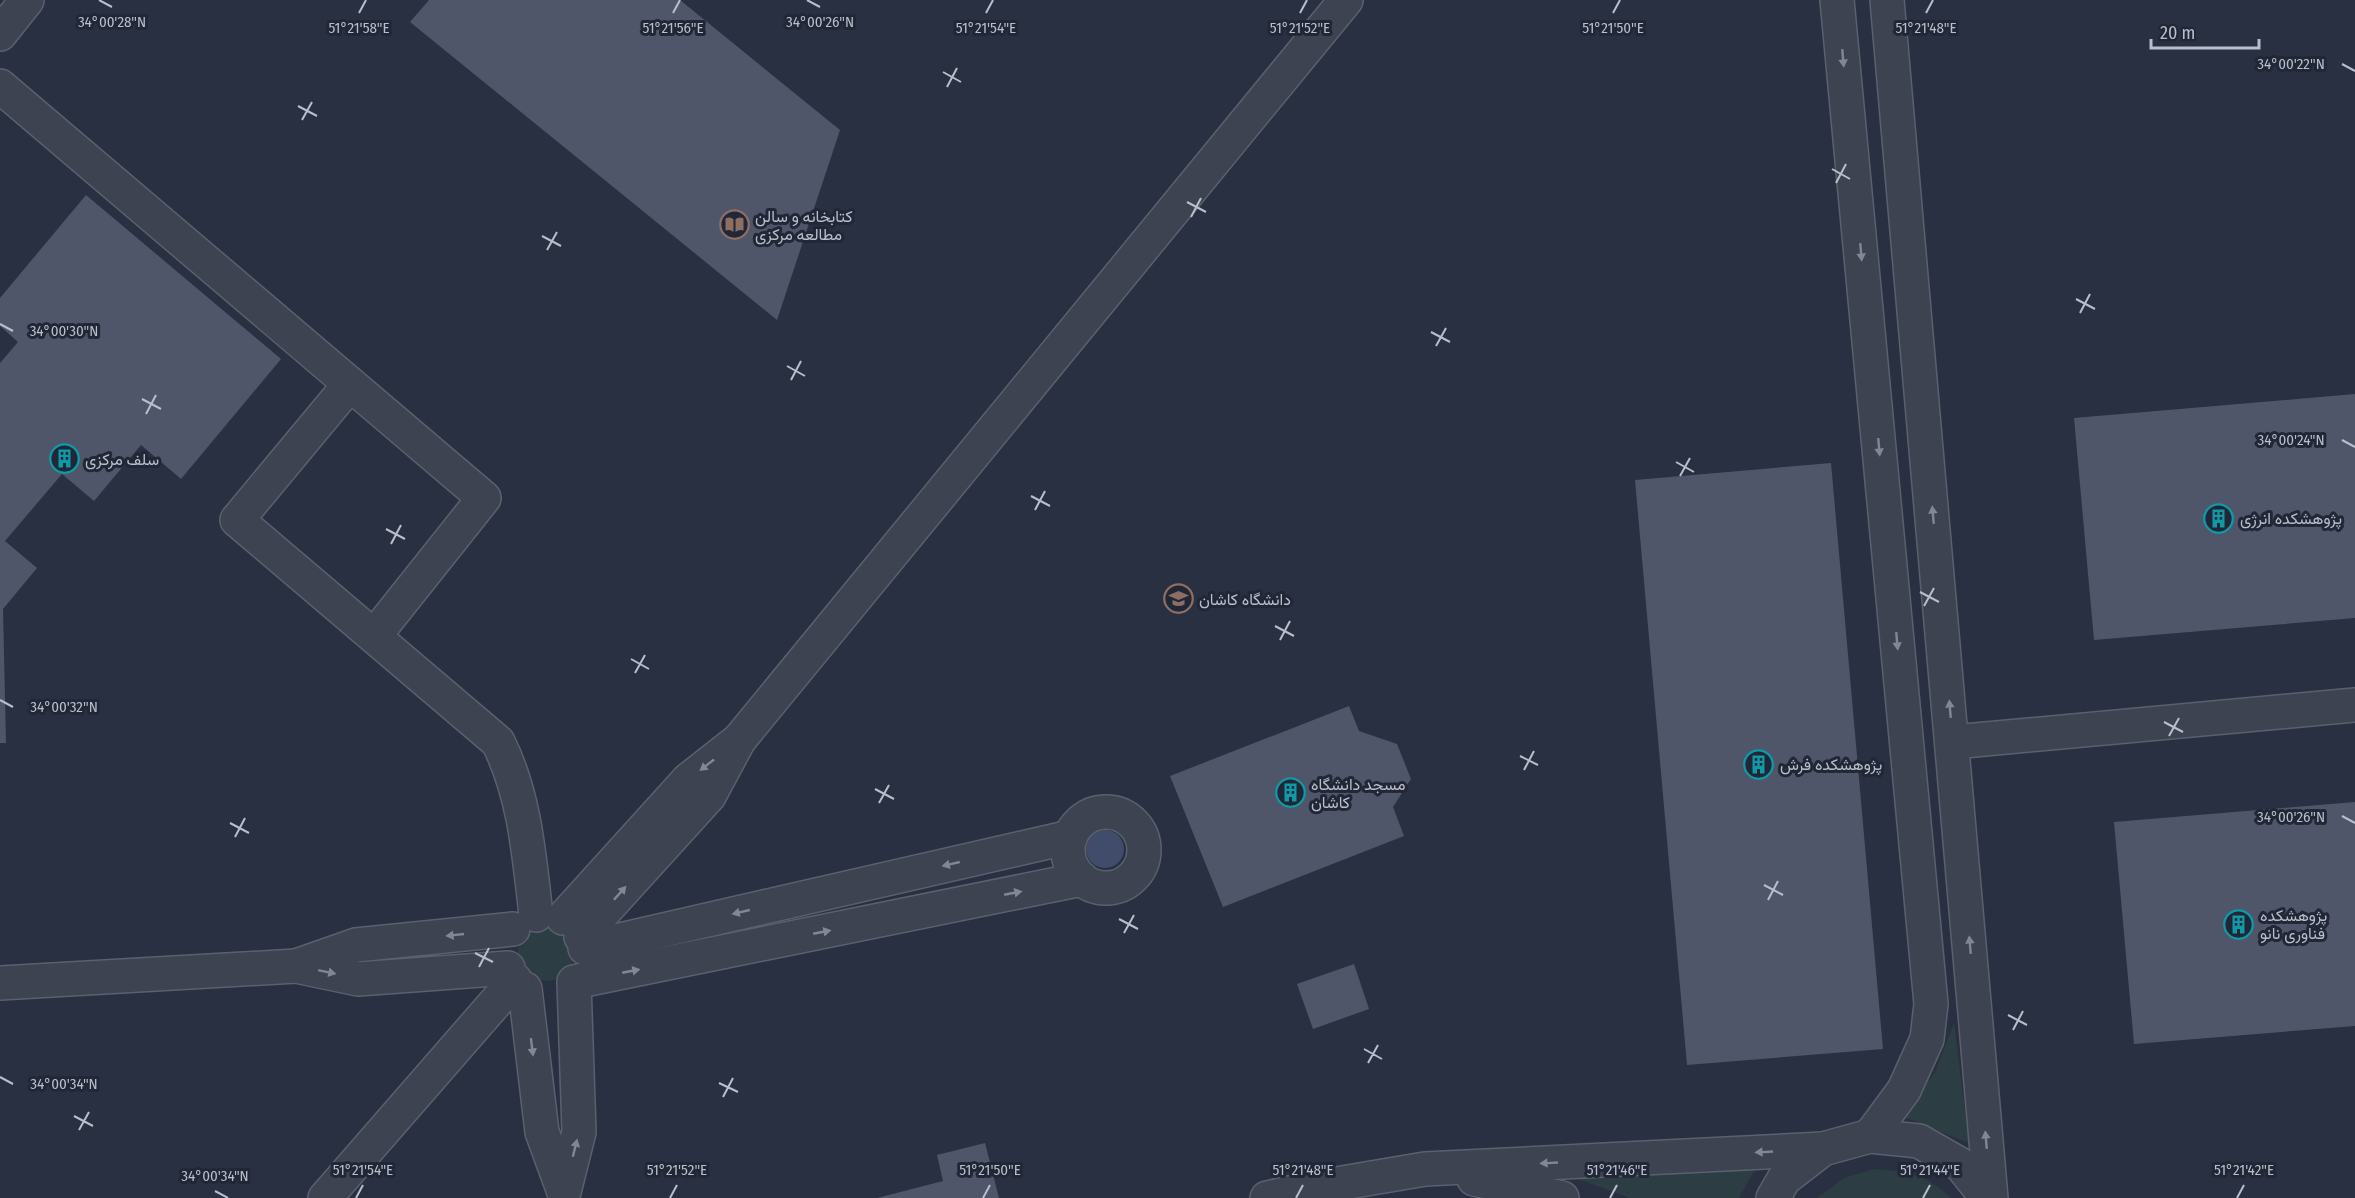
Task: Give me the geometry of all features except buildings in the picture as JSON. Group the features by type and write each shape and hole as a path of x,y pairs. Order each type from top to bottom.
{"lane":[{"path":"0,34 27,0"},
{"path":"296,966 356,945 556,929 709,796 739,740 1346,0"},
{"path":"1837,0 1931,1004 1927,1039 1904,1090 1870,1136"},
{"path":"1887,0 1953,742 1989,1198"},
{"path":"0,86 484,498 375,635"},
{"path":"0,983 296,966 357,979 516,979 538,994 552,994 563,990 581,973 585,961 556,929 525,826 514,777 498,742 375,635 237,520 350,384"},
{"path":"1953,742 2355,705"},
{"path":"1110,812 1122,815 1133,823 1144,846 1143,859 1138,871 1129,880 1117,886 1104,888 1082,879 1068,860 1067,848 1075,827 1085,818 1096,813 1110,812"},
{"path":"564,1195 542,1132 516,979 505,955 507,941 556,929 1070,837"},
{"path":"574,982 1082,879"},
{"path":"325,1198 516,979"},
{"path":"564,1195 579,1132 574,982"},
{"path":"1267,1198 1364,1189 1425,1169 1823,1149 1870,1136 1919,1141 1961,1165 1989,1198"},
{"path":"1773,1198 1784,1179 1823,1149"},
{"path":"1425,1169 1562,1198"}],"shaded area":[{"path":"540,925 552,925 566,933 574,947 572,964 566,973 552,981 540,981 523,969 518,959 518,947 530,930"},
{"path":"1954,1023 1969,1143 1904,1117 1935,1072"},
{"path":"1756,1167 1739,1198 1630,1198 1565,1174"},
{"path":"1874,1169 1897,1171 1925,1179 1951,1198 1817,1198 1844,1178"}],"water":[{"path":"1105,830 1112,831 1118,836 1123,842 1123,856 1118,862 1112,867 1105,868 1098,867 1092,862 1087,856 1086,849 1087,842 1092,836 1098,831"}],"place":[{"name":"کتابخانه و سالن مطالعه مرکزی","path":"734,225"},
{"name":"سلف مرکزی","path":"64,459"},
{"name":"پژوهشکده انرژی","path":"2219,518"},
{"name":"دانشگاه کاشان","path":"1178,599"},
{"name":"پژوهشکده فرش","path":"1759,764"},
{"name":"مسجد دانشگاه کاشان","path":"1290,793"},
{"name":"پژوهشکده فناوری نانو","path":"2239,924"}]}
